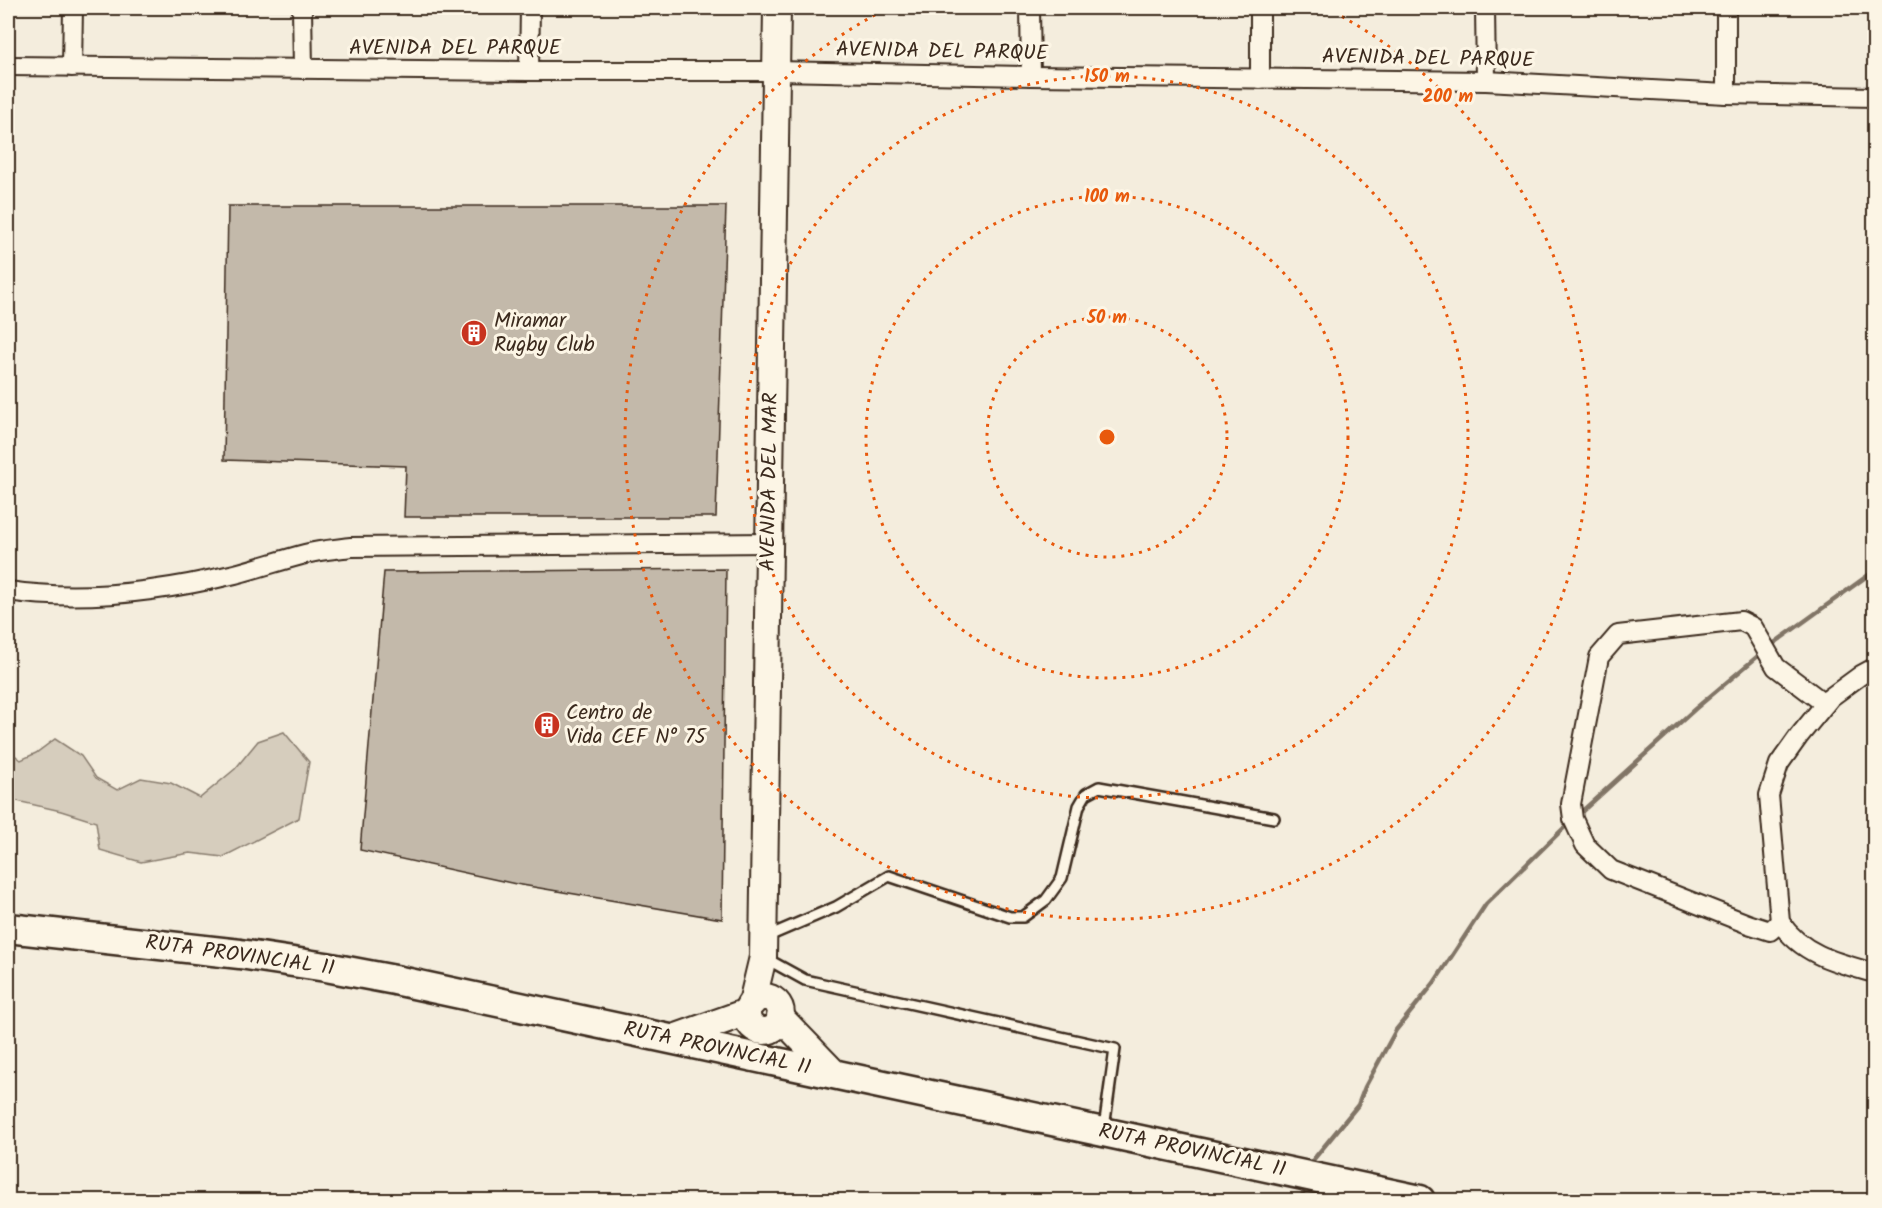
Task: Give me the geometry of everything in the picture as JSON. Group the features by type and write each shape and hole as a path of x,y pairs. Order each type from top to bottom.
{"main road":[{"name":"AVENIDA DEL MAR","path":"777,8 764,1016 836,1075"},
{"name":"RUTA PROVINCIAL 11","path":"8,928 240,954 326,967 1420,1200"},
{"path":"670,1039 764,1016 758,1058"}],"street":[{"path":"72,67 73,8"},
{"path":"302,8 303,69"},
{"path":"529,71 530,8"},
{"path":"1030,8 1030,76"},
{"path":"1260,8 1260,79"},
{"path":"1485,8 1486,81"},
{"path":"1726,8 1726,94"},
{"name":"AVENIDA DEL PARQUE","path":"8,66 776,71 1486,81 1726,94 1875,97"},
{"path":"8,591 25,594 87,595 153,591 234,574 308,553 351,547 769,543"},
{"path":"1780,922 1770,931 1611,870 1586,845 1573,819 1571,804 1599,657 1618,635 1742,621 1753,627 1776,667 1825,704"},
{"path":"1875,669 1861,675 1825,704 1779,764 1769,795 1780,922 1787,933 1804,948 1841,964 1875,974"}],"lane":[{"path":"1103,1133 1115,1049 805,980 764,948 889,876 1010,917 1023,917 1046,900 1062,878 1079,806 1086,794 1099,787 1274,818"}],"shaded area":[{"path":"284,732 309,762 299,818 223,857 190,853 141,862 100,850 96,822 8,799 8,750 21,760 36,753 55,739 81,756 96,778 117,790 141,778 171,783 200,798 235,769 258,741"}],"building":[{"name":"Miramar Rugby Club","path":"228,206 726,206 716,517 404,517 406,466 224,460"},
{"name":"Centro de Vida CEF N° 75","path":"726,569 722,919 516,884 360,850 384,572"}],"waterway":[{"path":"1773,644 1874,571"},
{"path":"1578,815 1695,709 1758,656"},
{"path":"1310,1168 1313,1160 1358,1105 1365,1087 1396,1030 1434,983 1486,904 1569,823"},
{"path":"1301,1200 1305,1185"}],"place":[{"name":"Miramar Rugby Club","path":"474,333"},
{"name":"Centro de Vida CEF N° 75","path":"547,725"}]}
